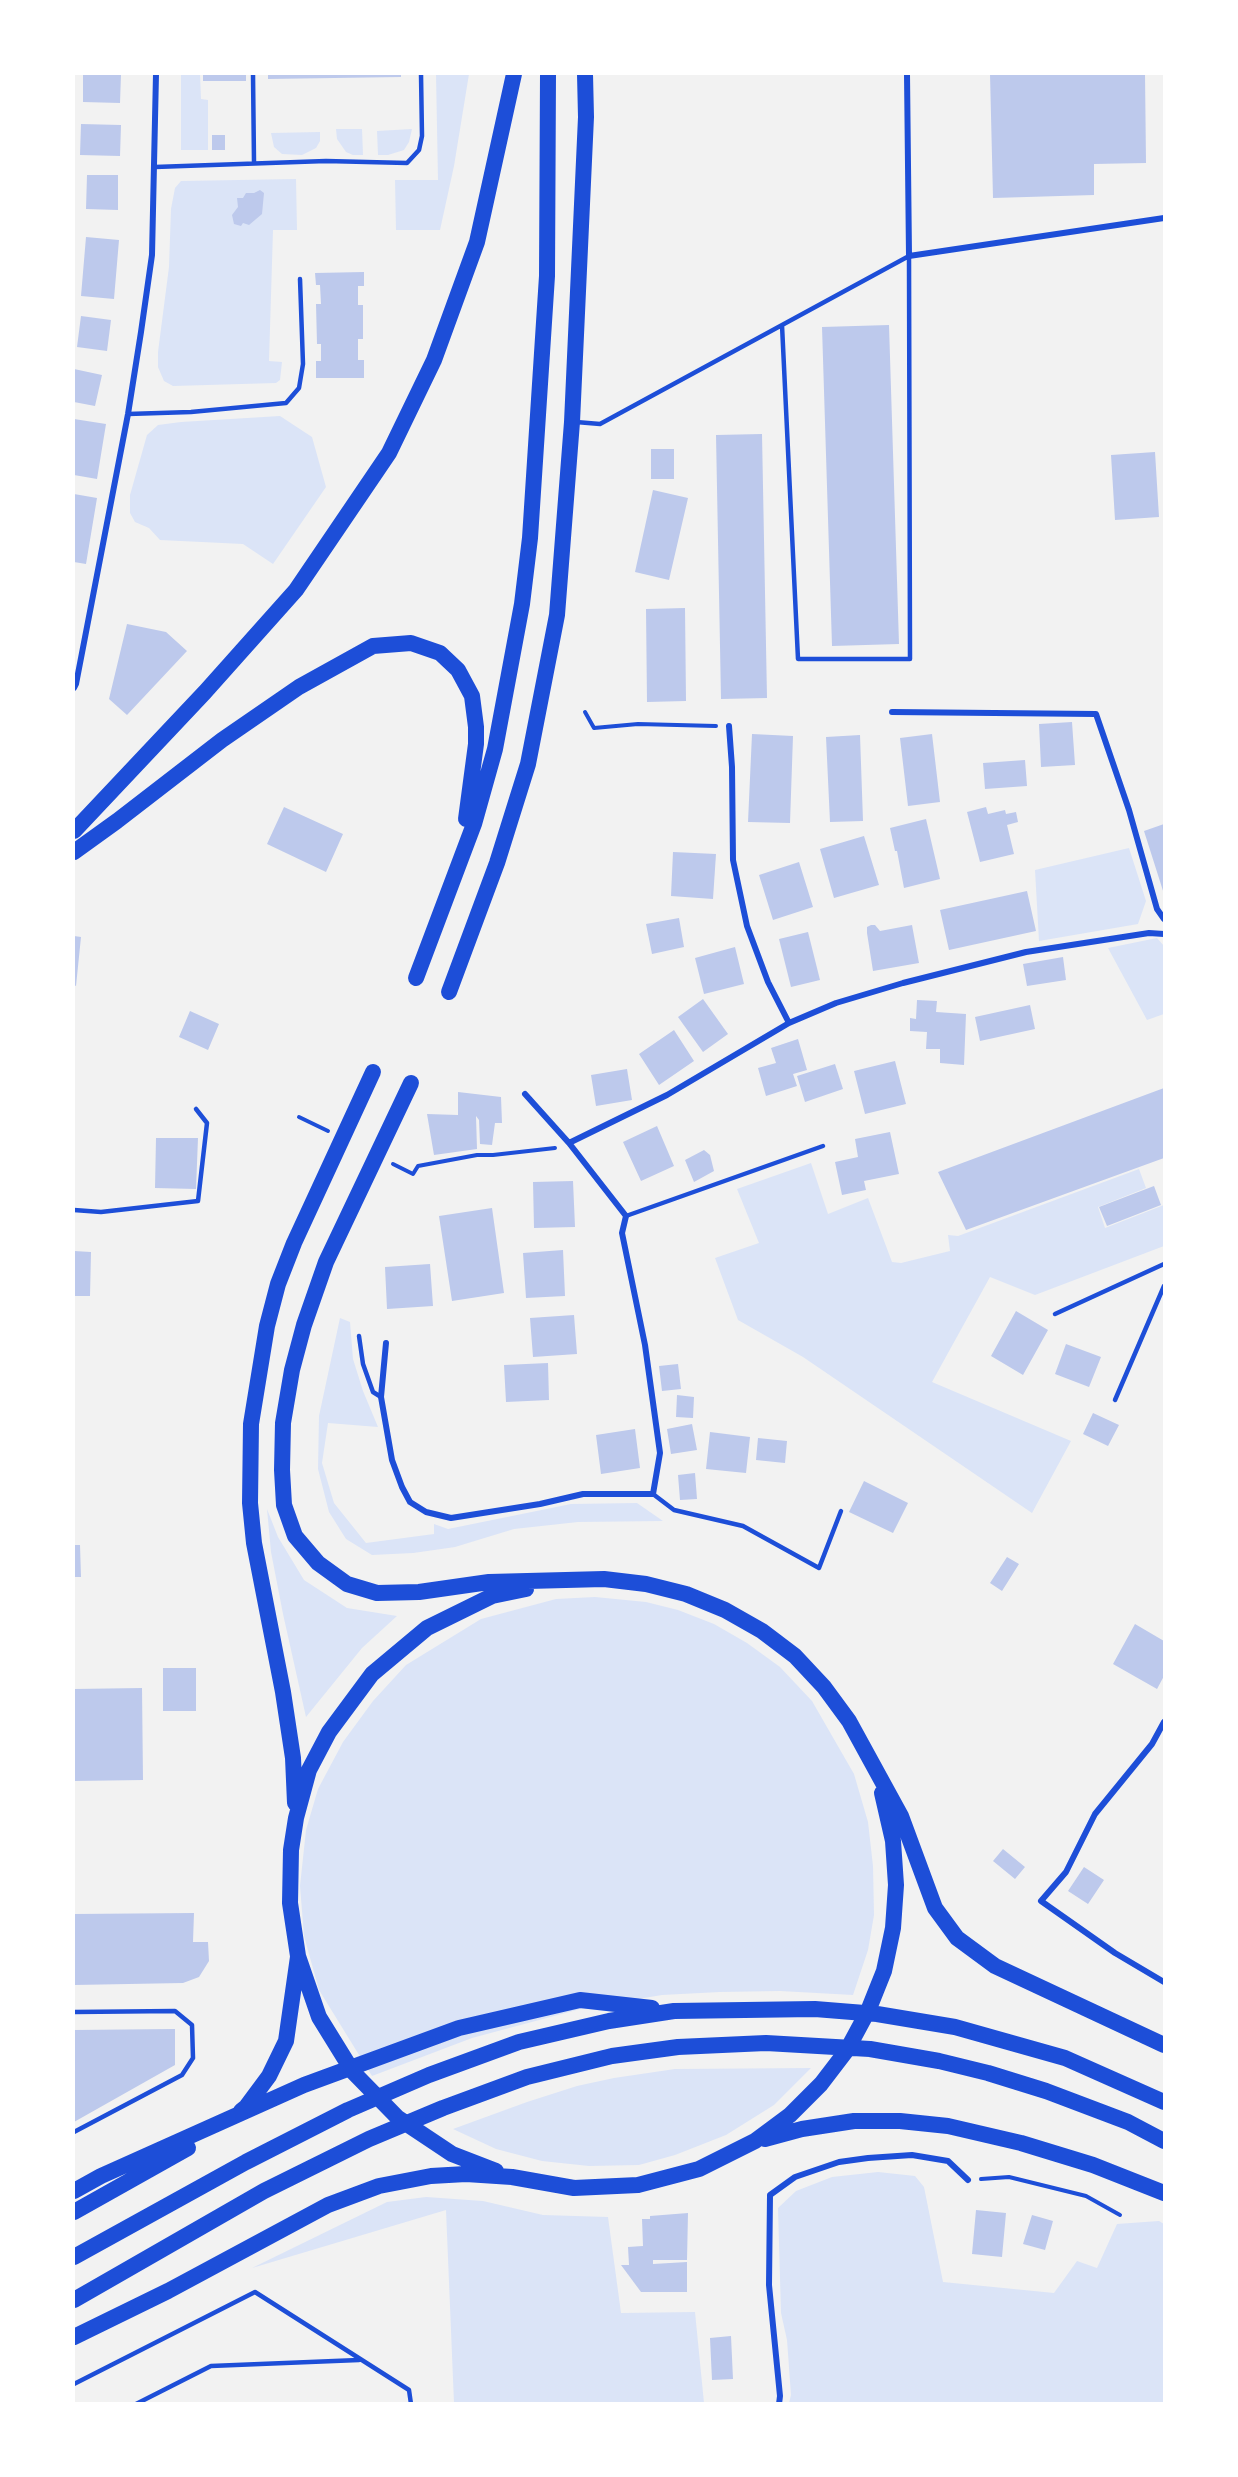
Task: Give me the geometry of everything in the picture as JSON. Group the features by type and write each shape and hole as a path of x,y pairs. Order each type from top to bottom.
{"highway":[{"path":"74,831 205,692 296,590 389,453 434,360 477,242 514,74"},
{"path":"416,978 474,824 497,738 514,650 530,537 547,276 548,74"},
{"path":"449,992 497,863 530,754 557,615 572,422 586,117 585,74"},
{"path":"74,852 222,740 299,687 372,646 411,644 440,653 458,670 472,696 477,744 461,861"},
{"path":"296,1818 293,1758 283,1692 254,1543 250,1503 251,1424 267,1326 279,1284 294,1243 372,1072"},
{"path":"411,1083 326,1262 304,1325 292,1370 283,1423 282,1470 284,1505 296,1536 318,1563 347,1584 377,1593 419,1592 489,1582 604,1579 646,1584 686,1594 725,1610 762,1631 786,1650 824,1687 849,1721 901,1816 935,1908 957,1938 994,1966 1164,2045"},
{"path":"512,2178 452,2154 398,2118 353,2072 319,2016 298,1956 290,1903 291,1850 296,1818 309,1770 327,1736 372,1674 428,1628 449,1617 492,1596 562,1581"},
{"path":"74,2337 168,2291 338,2201 379,2186 431,2176 466,2174 512,2178 574,2188 638,2185 699,2169 755,2141 790,2115 821,2084 834,2067 868,2011 884,1971 893,1928 895,1863 884,1799 869,1758"},
{"path":"74,2212 192,2146 246,2107 268,2076 286,2041 298,1956"},
{"path":"74,2191 101,2176 304,2085 459,2028 580,2000 674,2011"},
{"path":"74,2257 246,2162 348,2110 429,2075 519,2042 609,2021 674,2011 815,2009 877,2014 955,2027 1065,2058 1164,2102"},
{"path":"74,2300 264,2191 369,2139 443,2108 527,2077 612,2056 678,2047 766,2043 870,2049 939,2061 1046,2091 1128,2122 1164,2141"},
{"path":"755,2141 802,2129 854,2121 900,2121 948,2126 1021,2143 1093,2165 1164,2193"}],"street":[{"path":"75,686 128,414 152,255 156,74"},
{"path":"907,74 909,256 1164,218"},
{"path":"892,712 1096,714 1130,810 1157,909 1164,919"},
{"path":"729,726 734,860 747,926 768,982 789,1023"},
{"path":"569,1143 667,1095 789,1023 836,1003 903,983 1026,952 1149,933 1164,934"},
{"path":"386,1343 381,1397 392,1460 410,1502 426,1512 451,1518 540,1504 583,1494 653,1494 660,1453 645,1345 622,1233 626,1216 569,1143 525,1094"},
{"path":"1164,1722 1152,1744 1095,1814 1066,1872 1041,1901 1115,1953 1164,1982"},
{"path":"779,2403 768,2285 770,2195 795,2178 839,2162 868,2158 912,2155 948,2161 968,2180"}],"lane":[{"path":"253,74 254,162"},
{"path":"155,167 254,162 407,163 419,150 422,136 421,74"},
{"path":"572,422 600,424 782,325 909,256 910,659 798,659 782,325"},
{"path":"128,414 191,412 286,403 299,388 303,364 300,279"},
{"path":"74,1210 101,1212 198,1201 207,1123 196,1109"},
{"path":"626,1216 823,1146"},
{"path":"1055,1314 1164,1264"},
{"path":"1115,1400 1164,1286"},
{"path":"359,1336 363,1364 372,1392 381,1397"},
{"path":"653,1494 674,1510 743,1526 819,1568 841,1510"},
{"path":"74,2012 175,2011 192,2025 193,2058 182,2075 74,2132"},
{"path":"74,2384 255,2292 409,2390 411,2403"},
{"path":"136,2403 211,2366 360,2360"}],"path":[{"path":"585,712 594,728 638,724 729,726"},
{"path":"413,1174 418,1166 477,1155 553,1149 569,1143"},
{"path":"968,2180 1009,2177 1086,2196 1120,2215"}],"shaded area":[{"path":"181,74 200,74 201,99 208,100 208,150 181,150"},
{"path":"436,74 469,74 454,166 440,230 396,230 395,180 438,180"},
{"path":"336,129 362,129 363,155 346,152 337,139"},
{"path":"412,129 409,142 404,150 388,155 378,155 377,131"},
{"path":"320,132 320,141 316,148 302,155 282,154 274,147 271,133"},
{"path":"296,179 297,230 273,230 269,361 282,362 280,380 276,383 173,386 164,381 158,367 158,352 169,267 171,209 175,188 181,181"},
{"path":"280,416 312,437 326,487 273,564 243,544 160,540 149,528 135,522 130,513 130,495 147,435 158,425"},
{"path":"1129,848 1146,901 1138,924 1039,941 1035,870"},
{"path":"1157,938 1164,946 1164,1014 1147,1020 1108,948"},
{"path":"811,1163 828,1214 868,1198 892,1262 901,1263 950,1251 948,1235 958,1236 1139,1169 1146,1188 1098,1207 1105,1228 1164,1205 1164,1246 1035,1295 990,1277 932,1382 1071,1441 1032,1513 803,1357 738,1320 715,1258 759,1243 737,1189"},
{"path":"340,1318 350,1322 353,1359 378,1427 328,1423 322,1463 334,1503 366,1543 434,1534 434,1524 448,1529 571,1504 637,1503 663,1521 578,1522 514,1529 455,1547 413,1553 372,1555 346,1539 329,1512 318,1469 319,1416"},
{"path":"267,1509 278,1537 304,1580 347,1608 397,1616 362,1648 306,1717 271,1552"},
{"path":"595,1597 646,1602 678,1610 714,1624 747,1643 780,1667 812,1701 854,1774 868,1822 873,1866 874,1915 868,1950 853,1995 780,1991 720,1992 662,1995 584,2008 472,2038 372,2076 319,1990 304,1936 300,1886 306,1830 318,1789 343,1742 373,1701 406,1665 481,1619 556,1599"},
{"path":"811,2068 774,2105 726,2135 675,2155 639,2165 589,2166 542,2161 496,2149 453,2129 577,2086 614,2078 675,2069"},
{"path":"878,2172 915,2176 924,2187 943,2282 1054,2293 1077,2261 1097,2268 1117,2224 1159,2221 1164,2224 1164,2403 789,2403 791,2395 787,2340 781,2313 778,2208 796,2191 832,2177"},
{"path":"426,2197 483,2201 543,2215 608,2217 621,2313 695,2312 704,2403 454,2403 446,2210 252,2268 387,2202"}],"building":[{"path":"83,74 121,74 120,103 83,102"},
{"path":"203,74 246,74 246,81 203,81"},
{"path":"268,74 401,74 401,77 268,79"},
{"path":"990,74 1145,74 1146,163 1094,164 1094,195 993,198"},
{"path":"81,124 121,125 120,156 80,155"},
{"path":"212,135 225,135 225,150 212,150"},
{"path":"87,175 118,175 118,210 86,209"},
{"path":"260,190 264,193 262,214 249,225 234,224 232,215 238,207 237,198 243,198 246,193"},
{"path":"86,237 119,240 114,299 81,296"},
{"path":"364,272 364,286 358,286 358,305 363,305 363,339 358,339 358,360 364,360 364,378 316,378 316,361 321,361 321,344 317,344 316,304 321,304 320,285 316,285 315,273"},
{"path":"81,316 111,320 107,351 77,347"},
{"path":"889,325 899,644 832,646 822,327"},
{"path":"74,369 102,375 95,406 74,402"},
{"path":"74,419 106,424 97,479 74,475"},
{"path":"762,434 767,698 721,699 716,435"},
{"path":"651,449 674,449 674,479 651,479"},
{"path":"1155,452 1159,517 1115,520 1111,455"},
{"path":"653,490 688,498 669,580 635,572"},
{"path":"74,494 97,498 86,564 74,562"},
{"path":"685,608 686,701 647,702 646,609"},
{"path":"127,624 166,632 187,651 127,715 109,699"},
{"path":"1072,722 1075,765 1041,767 1039,724"},
{"path":"752,734 793,736 790,823 748,822"},
{"path":"932,734 940,802 908,806 900,738"},
{"path":"860,735 863,821 830,822 826,737"},
{"path":"1025,760 1027,786 985,789 983,763"},
{"path":"284,807 343,834 326,872 267,844"},
{"path":"986,807 988,814 1005,810 1006,814 1016,812 1018,822 1007,825 1014,854 980,862 967,812"},
{"path":"926,819 940,879 904,888 890,828"},
{"path":"1164,824 1164,894 1144,831"},
{"path":"864,836 879,885 834,898 820,849"},
{"path":"673,852 716,854 713,899 671,896"},
{"path":"799,862 813,907 773,920 759,875"},
{"path":"1027,891 1036,931 949,950 940,910"},
{"path":"679,918 684,947 652,954 646,924"},
{"path":"875,925 880,931 912,925 919,963 873,971 867,933 867,927"},
{"path":"808,932 820,980 791,987 779,939"},
{"path":"74,936 81,937 76,986 74,985"},
{"path":"735,947 744,984 704,994 695,958"},
{"path":"1063,957 1066,980 1027,986 1023,964"},
{"path":"703,999 728,1034 703,1052 678,1017"},
{"path":"917,1000 937,1001 936,1012 966,1014 964,1065 940,1063 940,1049 926,1049 927,1032 910,1031 910,1018 916,1019"},
{"path":"1030,1005 1035,1029 980,1041 975,1017"},
{"path":"190,1011 219,1024 208,1050 179,1037"},
{"path":"674,1030 694,1061 659,1085 639,1054"},
{"path":"798,1039 807,1070 793,1074 797,1086 766,1096 758,1068 776,1063 771,1048"},
{"path":"895,1061 906,1104 865,1114 854,1071"},
{"path":"835,1064 843,1089 805,1102 797,1076"},
{"path":"627,1069 632,1100 596,1106 591,1075"},
{"path":"1164,1088 1164,1158 966,1230 938,1172"},
{"path":"458,1092 501,1097 502,1123 495,1123 492,1145 480,1144 479,1120 476,1116 477,1149 434,1155 427,1114 458,1115"},
{"path":"657,1126 674,1166 641,1181 623,1142"},
{"path":"890,1132 899,1174 864,1181 866,1190 842,1195 835,1162 858,1157 855,1139"},
{"path":"156,1138 198,1138 196,1189 155,1188"},
{"path":"704,1150 710,1155 714,1171 694,1182 685,1160"},
{"path":"573,1181 575,1227 534,1228 533,1182"},
{"path":"1154,1186 1161,1205 1107,1226 1099,1207"},
{"path":"492,1208 504,1293 452,1301 439,1216"},
{"path":"563,1250 565,1296 526,1298 523,1253"},
{"path":"74,1251 91,1252 90,1296 74,1296"},
{"path":"430,1264 433,1306 387,1309 385,1267"},
{"path":"1016,1311 1048,1330 1023,1375 991,1356"},
{"path":"574,1315 577,1354 533,1357 530,1318"},
{"path":"1066,1344 1101,1357 1089,1387 1055,1374"},
{"path":"548,1363 549,1400 506,1402 504,1365"},
{"path":"678,1364 681,1389 662,1391 659,1366"},
{"path":"677,1395 694,1397 693,1418 676,1417"},
{"path":"1093,1413 1119,1425 1108,1446 1083,1434"},
{"path":"692,1424 697,1450 671,1454 667,1429"},
{"path":"635,1429 640,1468 601,1474 596,1435"},
{"path":"710,1432 750,1437 746,1473 706,1469"},
{"path":"758,1438 787,1441 785,1463 756,1460"},
{"path":"695,1473 697,1499 680,1500 678,1475"},
{"path":"864,1481 908,1503 893,1533 849,1512"},
{"path":"74,1545 80,1545 81,1577 74,1577"},
{"path":"1007,1557 1019,1564 1002,1591 990,1583"},
{"path":"1135,1624 1164,1641 1164,1676 1157,1689 1113,1664"},
{"path":"163,1668 196,1668 196,1711 163,1711"},
{"path":"142,1688 143,1780 74,1781 74,1689"},
{"path":"1003,1849 1025,1867 1015,1879 993,1861"},
{"path":"1084,1867 1104,1880 1088,1904 1068,1891"},
{"path":"194,1913 193,1942 208,1942 209,1961 199,1977 183,1983 74,1985 74,1914"},
{"path":"175,2029 175,2065 74,2122 74,2030"},
{"path":"976,2210 1006,2213 1002,2257 972,2254"},
{"path":"688,2213 687,2260 653,2260 653,2264 687,2262 687,2292 641,2292 621,2265 629,2265 628,2247 643,2246 642,2219 650,2219 650,2216"},
{"path":"1032,2215 1053,2221 1045,2250 1023,2244"},
{"path":"731,2336 733,2379 712,2380 710,2338"}]}
